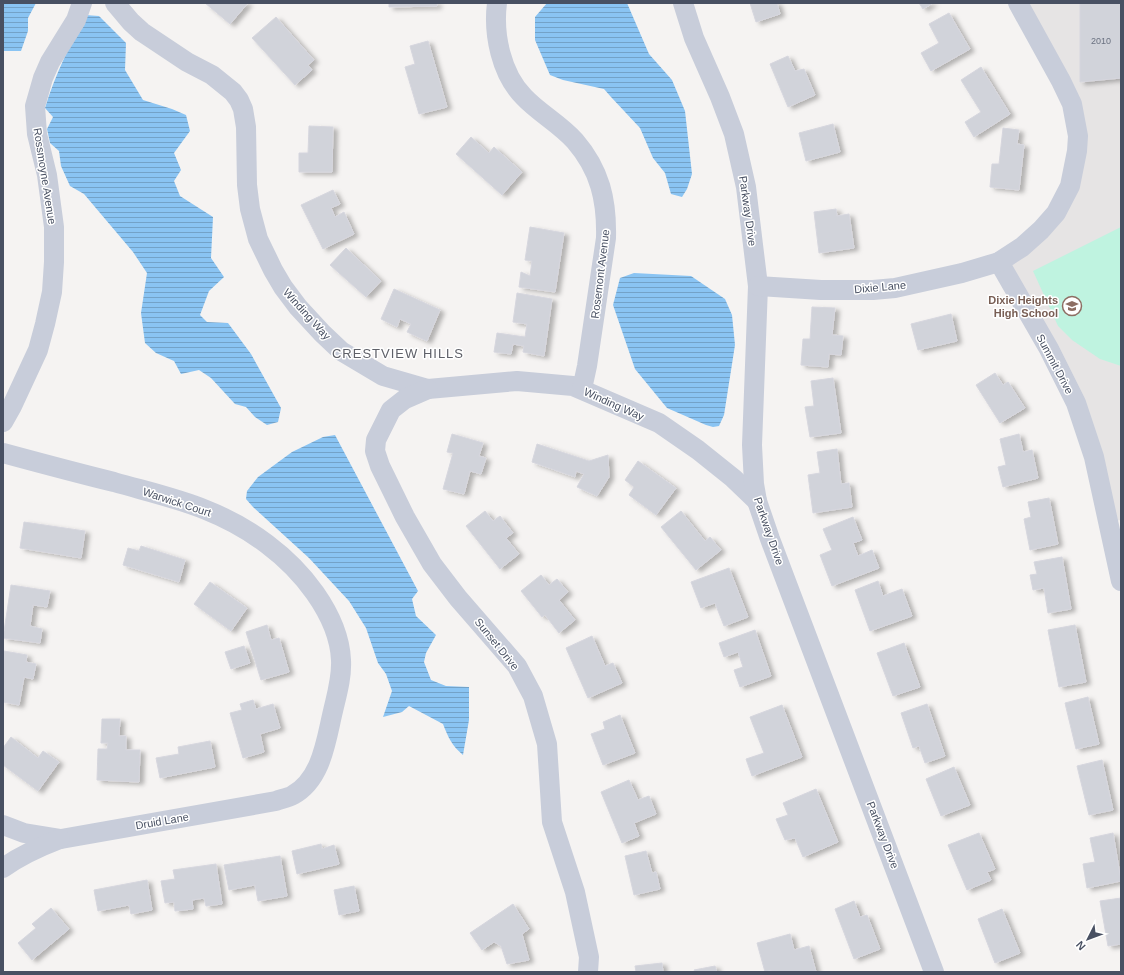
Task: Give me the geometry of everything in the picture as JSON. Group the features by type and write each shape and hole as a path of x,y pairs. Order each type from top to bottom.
{"street":[{"name":"Rossmoyne Avenue","path":"3,422 38,350 52,292 54,227 47,175 37,134 35,106 43,78 50,62 76,20 82,3"},
{"name":"Winding Way","path":"115,3 131,22 142,32 187,62 212,75 233,92 239,100 243,109 246,127 247,185 250,209 258,239 283,288 298,307 341,351 383,376 428,389 516,381 573,386 582,389 659,423 698,450 733,478 758,501"},
{"name":"Rosemont Avenue","path":"497,3 496,30 499,48 505,66 514,85 523,97 562,129 581,150 599,182 604,201 606,238 587,366 582,389"},
{"name":"Parkway Drive","path":"684,3 694,38 720,97 734,134 746,188 758,286 752,445 754,484 758,501 770,539 934,972"},
{"path":"998,262 1022,247 1041,230 1056,213 1070,186 1077,151 1078,136 1072,104 1018,3"},
{"name":"Dixie Lane","path":"758,286 821,290 873,290 895,288 962,273 998,262"},
{"name":"Summit Drive","path":"998,262 1049,350 1076,404 1094,457 1121,582"},
{"name":"Sunset Drive","path":"383,376 392,393 391,410 376,440 375,451 387,482 432,564 458,598 517,666 533,696 547,744 552,822 575,892 589,957 588,972"},
{"name":"Sunset Drive","path":"391,410 405,400 428,389"},
{"name":"Warwick Court","path":"3,453 174,499 207,510 247,530 277,552 306,580 324,605 333,624 339,642 341,660 340,685 322,756 314,775 307,785"},
{"name":"Druid Lane","path":"8,828 24,833 61,839 276,801 293,795 307,785"},
{"path":"3,868 15,859 37,848 61,839"}],"shaded area":[{"name":"Dixie Heights High School","path":"1018,3 1121,3 1121,520 1109,522 1094,457 999,262 1056,213 1078,136"}],"green space":[{"path":"1121,227 1121,366 1100,359 1072,340 1058,326 1033,271"}],"water":[{"path":"3,3 36,3 28,18 28,31 21,51 3,51"},
{"path":"547,3 627,3 649,54 672,80 685,111 692,174 687,189 682,197 671,194 665,173 653,158 640,128 604,89 563,80 550,75 535,40 535,17"},
{"path":"85,15 99,16 126,43 125,70 143,100 186,115 190,131 174,153 181,170 174,181 180,196 213,217 211,258 224,277 209,291 200,315 207,322 228,323 251,354 281,408 278,422 267,425 255,417 246,407 235,404 211,378 199,370 181,374 174,361 156,353 145,343 141,313 147,273 133,252 84,194 70,186 61,166 59,151 50,143 47,129 53,117 45,108 58,72"},
{"path":"634,273 691,276 725,299 732,315 735,345 724,415 719,426 713,427 706,425 667,408 635,369 613,305 620,278"},
{"path":"335,435 418,591 412,599 416,616 436,635 426,653 424,662 431,680 446,686 469,687 469,720 463,755 451,741 443,724 409,706 402,712 383,717 392,691 386,674 378,663 366,628 349,601 309,558 246,499 247,491 258,477 292,452 323,437"}],"building":[{"path":"205,3 248,3 230,24"},
{"path":"389,3 437,3 437,6 389,7"},
{"path":"750,3 777,3 780,14 756,22"},
{"path":"919,3 933,3 923,9"},
{"path":"1080,3 1121,3 1121,78 1080,82"},
{"path":"949,13 970,49 931,71 921,53 939,43 929,24"},
{"path":"276,17 314,60 308,65 312,70 295,85 252,38"},
{"path":"428,41 447,107 419,114 405,67 415,64 410,46"},
{"path":"788,56 795,71 804,69 815,95 788,107 770,64"},
{"path":"981,67 1010,114 974,137 965,122 981,112 961,80"},
{"path":"833,124 840,152 806,161 799,133"},
{"path":"309,126 333,127 332,172 299,172 299,153 308,153"},
{"path":"1003,128 1019,130 1017,144 1024,145 1019,190 990,187 992,164 999,164"},
{"path":"471,137 489,153 494,147 522,172 502,195 456,154"},
{"path":"333,190 340,204 331,208 335,217 344,212 354,234 323,249 301,205"},
{"path":"836,209 837,216 849,214 854,248 819,253 814,212"},
{"path":"530,227 564,233 555,292 519,287 521,272 530,276 532,261 525,260"},
{"path":"346,248 381,281 366,297 330,265"},
{"path":"394,289 440,310 427,341 407,332 411,324 400,319 397,327 381,319"},
{"path":"517,293 552,299 544,356 523,352 524,346 513,344 511,354 494,352 497,333 525,337 527,324 513,322"},
{"path":"812,307 835,308 832,335 843,336 841,355 829,354 828,367 801,365 803,339 810,339"},
{"path":"951,314 957,341 918,350 911,324"},
{"path":"995,373 1003,385 1008,382 1025,408 1000,423 976,385"},
{"path":"833,378 841,433 810,437 805,407 814,406 811,381"},
{"path":"452,434 483,443 479,456 486,458 481,474 470,471 464,494 443,489 453,453 447,452"},
{"path":"1019,434 1023,452 1032,450 1038,478 1003,487 998,467 1006,465 1000,439"},
{"path":"537,444 589,461 608,455 609,477 597,496 577,487 584,474 576,471 575,477 532,462"},
{"path":"837,449 841,484 849,483 852,507 813,513 808,475 820,473 817,452"},
{"path":"638,461 676,488 656,515 629,495 634,487 625,480"},
{"path":"1049,498 1058,544 1030,550 1024,519 1031,517 1028,502"},
{"path":"485,511 493,521 500,516 513,533 506,538 519,554 500,569 466,526"},
{"path":"681,511 705,541 710,537 721,550 696,570 661,527"},
{"path":"853,517 862,540 853,543 858,556 872,550 879,568 832,586 820,555 832,550 823,529"},
{"path":"24,522 85,531 81,558 20,548"},
{"path":"141,546 185,560 179,582 123,565 128,548 139,551"},
{"path":"1062,557 1071,609 1048,613 1044,588 1033,590 1030,575 1037,574 1034,562"},
{"path":"729,568 748,617 724,626 715,603 701,608 691,582"},
{"path":"541,575 549,585 557,579 568,592 559,600 575,620 559,633 545,615 542,617 521,591"},
{"path":"878,581 883,596 902,589 912,616 870,631 855,590"},
{"path":"210,582 247,608 231,631 194,604"},
{"path":"11,585 50,591 47,607 33,605 30,626 42,629 40,643 3,638"},
{"path":"267,625 271,640 279,638 289,672 261,680 246,632"},
{"path":"1075,625 1086,682 1059,687 1048,630"},
{"path":"755,630 771,676 740,687 734,670 743,667 738,652 724,657 719,643"},
{"path":"592,636 605,666 613,663 622,683 588,698 566,648"},
{"path":"904,643 920,687 893,696 877,653"},
{"path":"244,646 250,663 231,669 225,652"},
{"path":"4,651 27,655 26,662 36,664 33,679 24,677 19,705 3,702"},
{"path":"1088,697 1099,744 1076,749 1065,703"},
{"path":"253,700 256,709 273,704 280,728 260,734 264,752 243,758 230,713 242,710 240,704"},
{"path":"927,704 945,756 925,763 919,746 913,748 901,713"},
{"path":"782,705 802,757 752,776 746,759 764,753 750,717"},
{"path":"620,715 635,753 603,765 591,734 605,729 603,722"},
{"path":"102,719 120,719 119,736 126,736 126,750 140,750 139,782 97,780 98,749 107,749 108,743 101,743"},
{"path":"11,737 38,758 43,751 59,762 38,791 3,765 3,748"},
{"path":"210,741 215,767 160,778 156,758 179,754 178,747"},
{"path":"1102,760 1113,810 1089,815 1077,766"},
{"path":"954,767 970,805 941,816 926,779"},
{"path":"629,780 638,800 649,796 656,814 634,823 639,836 622,843 601,792"},
{"path":"816,789 838,842 803,857 795,838 785,840 776,819 788,815 783,803"},
{"path":"979,833 995,869 987,872 991,880 967,890 948,845"},
{"path":"1113,833 1121,881 1087,888 1083,864 1095,862 1090,838"},
{"path":"321,844 322,849 334,845 339,864 297,874 292,851"},
{"path":"646,851 652,873 656,872 660,889 634,895 625,856"},
{"path":"280,856 287,896 258,901 255,885 229,890 224,865"},
{"path":"216,864 222,904 206,906 204,898 192,900 193,909 175,911 174,902 165,903 161,881 175,879 173,870"},
{"path":"147,880 152,910 131,914 129,905 98,911 94,890"},
{"path":"354,886 359,911 339,915 334,890"},
{"path":"1121,898 1121,944 1108,946 1100,901"},
{"path":"854,901 860,917 867,915 880,949 854,959 835,909"},
{"path":"513,904 529,929 522,934 529,960 507,964 501,946 494,942 482,950 470,933"},
{"path":"51,908 69,929 32,960 18,943 36,928 32,924"},
{"path":"1002,909 1020,953 995,963 978,919"},
{"path":"790,934 794,950 809,946 816,972 771,972 771,970 765,972 757,943"},
{"path":"662,963 663,972 636,972 635,966"},
{"path":"715,966 717,972 695,972 694,970"}],"place":[{"name":"Dixie Heights High School","path":"1072,306"}],"district":[{"name":"CRESTVIEW HILLS","path":"398,353"}]}
